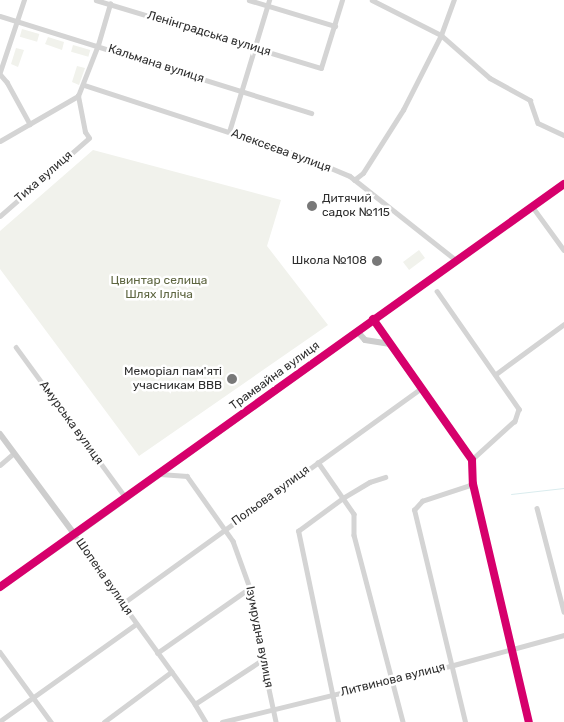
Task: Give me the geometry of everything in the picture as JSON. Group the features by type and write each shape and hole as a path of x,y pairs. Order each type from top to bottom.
{"street":[{"path":"24,0 0,73 30,124"},
{"name":"Ленінградська вулиця","path":"98,0 321,68 335,26"},
{"path":"249,0 335,26 342,0"},
{"path":"229,132 268,0"},
{"path":"372,0 440,35 490,78 530,100 538,123 564,135"},
{"path":"354,180 363,172 403,110 440,35 454,0"},
{"path":"0,141 79,94 98,45 110,4"},
{"name":"Кальмана вулиця","path":"0,16 311,113"},
{"name":"Алексєєва вулиця","path":"84,85 300,155 354,180 456,260"},
{"name":"Тиха вулиця","path":"0,216 89,138 85,132 79,94"},
{"name":"Трамвайна вулиця","path":"0,587 564,184"},
{"path":"532,206 564,250"},
{"path":"437,291 519,409 515,421 472,460"},
{"path":"374,319 420,389 472,460 473,484 510,650 529,722"},
{"path":"496,374 564,324"},
{"path":"357,331 365,340 389,344"},
{"name":"Амурська вулиця","path":"16,347 126,498"},
{"name":"Польова вулиця","path":"122,604 420,389"},
{"name":"Шопена вулиця","path":"0,434 75,535 82,549 195,704 206,722"},
{"path":"0,465 14,453"},
{"path":"318,462 354,514 354,536 403,722"},
{"name":"Ізумрудна вулиця","path":"159,474 187,476 233,541 250,588 262,660 276,722"},
{"path":"338,722 298,531 343,498 370,482 385,477"},
{"path":"466,722 450,666 414,510 422,501 473,484"},
{"path":"537,508 564,612"},
{"path":"157,653 250,588"},
{"path":"0,721 136,624"},
{"name":"Литвинова вулиця","path":"222,722 450,666 564,635"},
{"path":"0,652 51,722"},
{"path":"195,704 262,660"},
{"path":"104,722 171,672"}],"green space":[{"path":"22,29 39,34 37,42 20,37"},
{"path":"48,37 64,42 62,50 45,44"},
{"path":"73,45 90,50 88,57 71,52"},
{"path":"16,48 24,50 18,67 11,64"},
{"path":"77,66 85,68 79,85 72,82"},
{"name":"Цвинтар селища Шлях Ілліча","path":"93,150 281,200 267,246 328,325 139,456 0,269 0,231"},
{"path":"419,250 425,258 409,270 403,262"}],"waterway":[{"path":"511,494 564,488"}],"cycle path":[{"path":"0,587 564,184"},
{"path":"373,319 472,460 473,484 529,722"}],"place":[{"name":"Дитячий садок №115","path":"312,206"},
{"name":"Школа №108","path":"377,261"},
{"name":"Меморіал пам'яті учасникам ВВВ","path":"232,379"}]}
